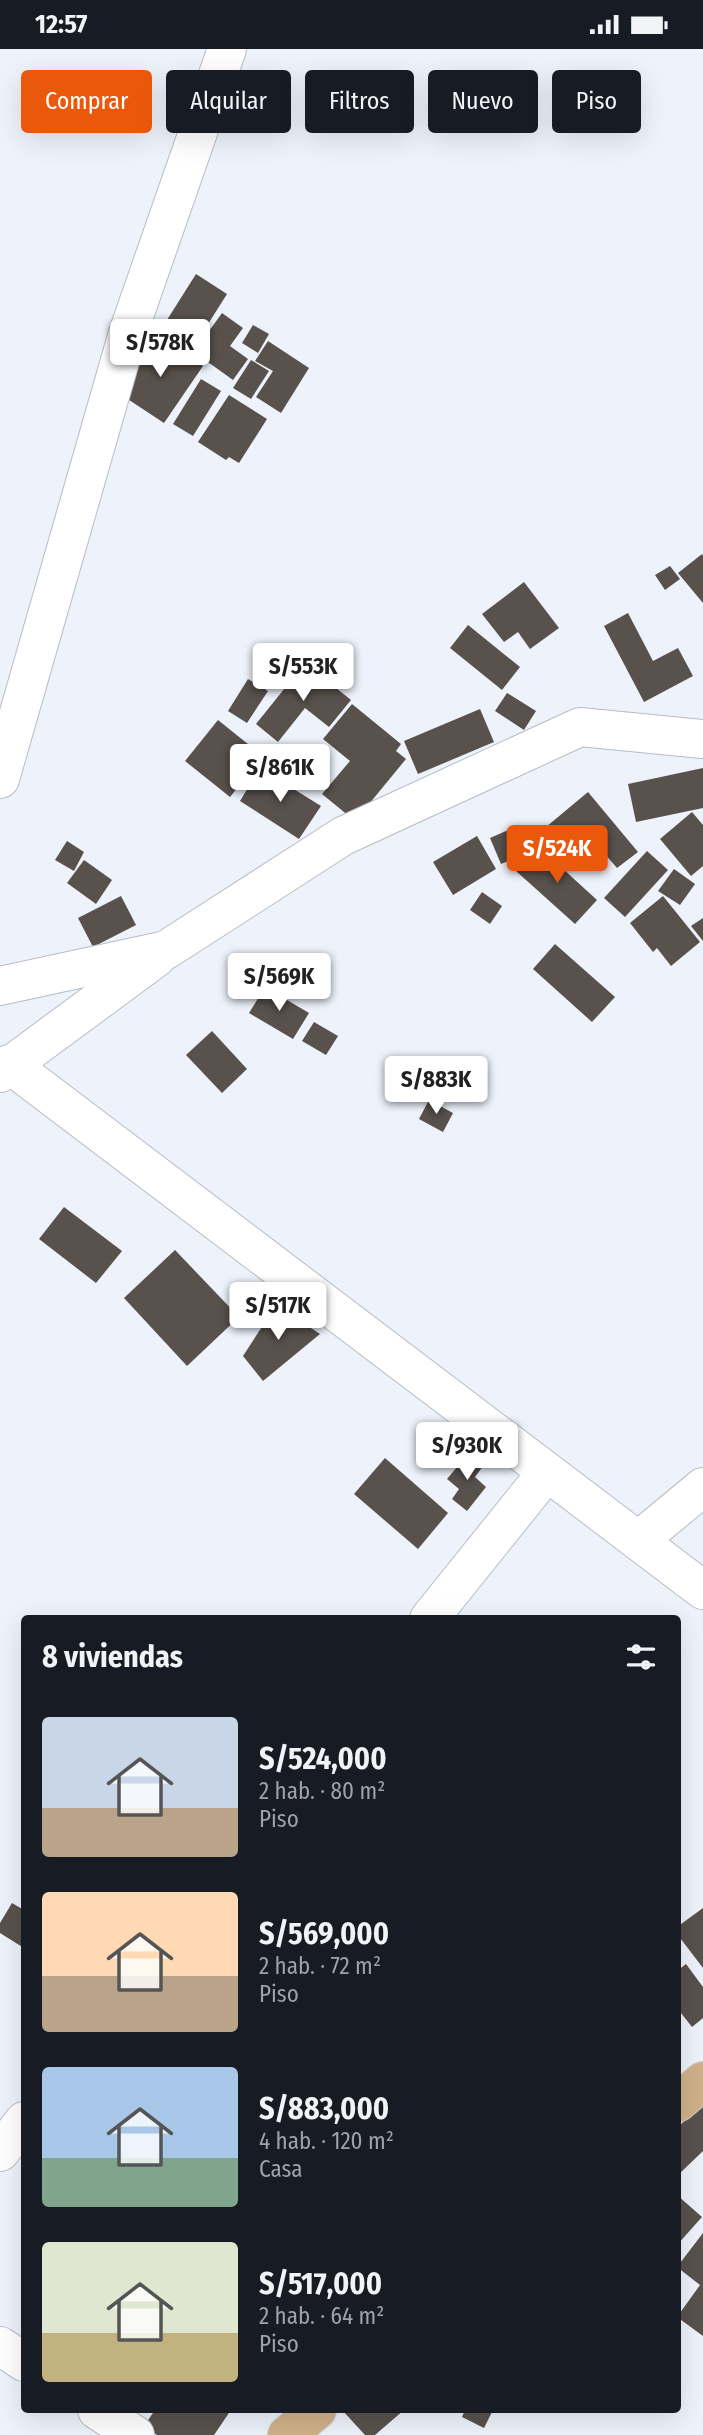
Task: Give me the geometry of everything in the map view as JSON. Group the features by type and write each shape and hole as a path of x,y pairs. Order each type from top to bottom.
{"main road":[{"path":"681,2100 703,2081"},
{"path":"287,2435 313,2413"}],"street":[{"path":"0,779 128,333 227,49"},
{"path":"703,739 580,727 343,836 166,950 4,1069 703,1590"},
{"path":"0,986 166,950"},
{"path":"432,1615 547,1472"},
{"path":"638,1541 703,1487"},
{"path":"0,2151 21,2125"},
{"path":"0,2346 21,2361"},
{"path":"102,2413 135,2435"}],"building":[{"path":"196,274 227,294 191,351 160,331"},
{"path":"222,313 243,328 230,346 248,359 233,380 194,352"},
{"path":"253,325 269,334 258,353 242,343"},
{"path":"157,335 203,366 164,423 117,392"},
{"path":"268,341 309,368 281,413 256,397 273,371 255,361"},
{"path":"251,360 269,371 251,399 233,388"},
{"path":"201,379 221,391 193,436 173,424"},
{"path":"229,395 267,419 239,463 229,457 226,460 198,442"},
{"path":"702,554 703,556 703,603 678,573"},
{"path":"670,566 680,579 665,590 655,575"},
{"path":"524,582 559,628 530,649 518,632 504,642 482,614"},
{"path":"628,613 653,661 678,648 693,676 644,702 604,626"},
{"path":"468,625 520,667 502,690 450,648"},
{"path":"285,656 298,669 278,689 264,677"},
{"path":"305,663 351,700 329,727 305,708 278,742 256,724"},
{"path":"248,679 268,691 247,723 228,711"},
{"path":"507,693 536,711 524,730 495,711"},
{"path":"352,704 401,744 396,751 406,759 355,821 322,794 350,761 323,739"},
{"path":"480,709 494,742 418,774 404,741"},
{"path":"218,720 263,756 230,797 185,761"},
{"path":"260,768 321,806 299,839 240,801"},
{"path":"703,768 703,808 636,822 628,784"},
{"path":"588,792 638,852 617,868 599,847 572,869 540,832"},
{"path":"692,812 703,825 703,866 691,876 660,839"},
{"path":"515,827 527,853 501,864 490,838"},
{"path":"477,836 496,869 453,895 433,862"},
{"path":"67,841 84,852 74,871 55,860"},
{"path":"539,847 597,900 575,924 516,871"},
{"path":"647,851 668,870 625,917 604,898"},
{"path":"84,860 112,880 96,904 67,883"},
{"path":"674,869 695,884 680,905 658,891"},
{"path":"482,892 502,906 490,924 470,910"},
{"path":"121,896 136,925 93,947 78,918"},
{"path":"663,896 700,942 671,966 657,948 653,952 630,923"},
{"path":"703,918 703,941 691,926"},
{"path":"555,944 615,997 592,1022 533,969"},
{"path":"265,987 309,1013 293,1039 249,1013"},
{"path":"314,1022 338,1036 326,1055 302,1041"},
{"path":"212,1031 247,1069 222,1093 186,1055"},
{"path":"429,1100 453,1113 443,1132 419,1119"},
{"path":"64,1207 122,1251 96,1283 39,1239"},
{"path":"175,1250 239,1317 187,1366 124,1298"},
{"path":"276,1305 320,1334 263,1381 243,1356"},
{"path":"468,1454 483,1466 475,1477 486,1487 467,1511 452,1499 459,1489 447,1479"},
{"path":"385,1458 448,1513 418,1549 354,1494"},
{"path":"12,1903 21,1908 21,1946 0,1933 0,1923"},
{"path":"703,1908 703,1968 681,1939 681,1924"},
{"path":"686,1964 703,1987 703,2018 692,2027 681,2013 681,1968"},
{"path":"703,2103 703,2151 681,2172 681,2124"},
{"path":"681,2199 702,2217 681,2241"},
{"path":"703,2233 703,2336 681,2320 681,2311 700,2285 681,2270 681,2262"},
{"path":"153,2413 229,2413 214,2435 157,2435 144,2426"},
{"path":"345,2413 401,2413 375,2435 365,2435"},
{"path":"464,2413 492,2413 484,2428 462,2417"}]}
